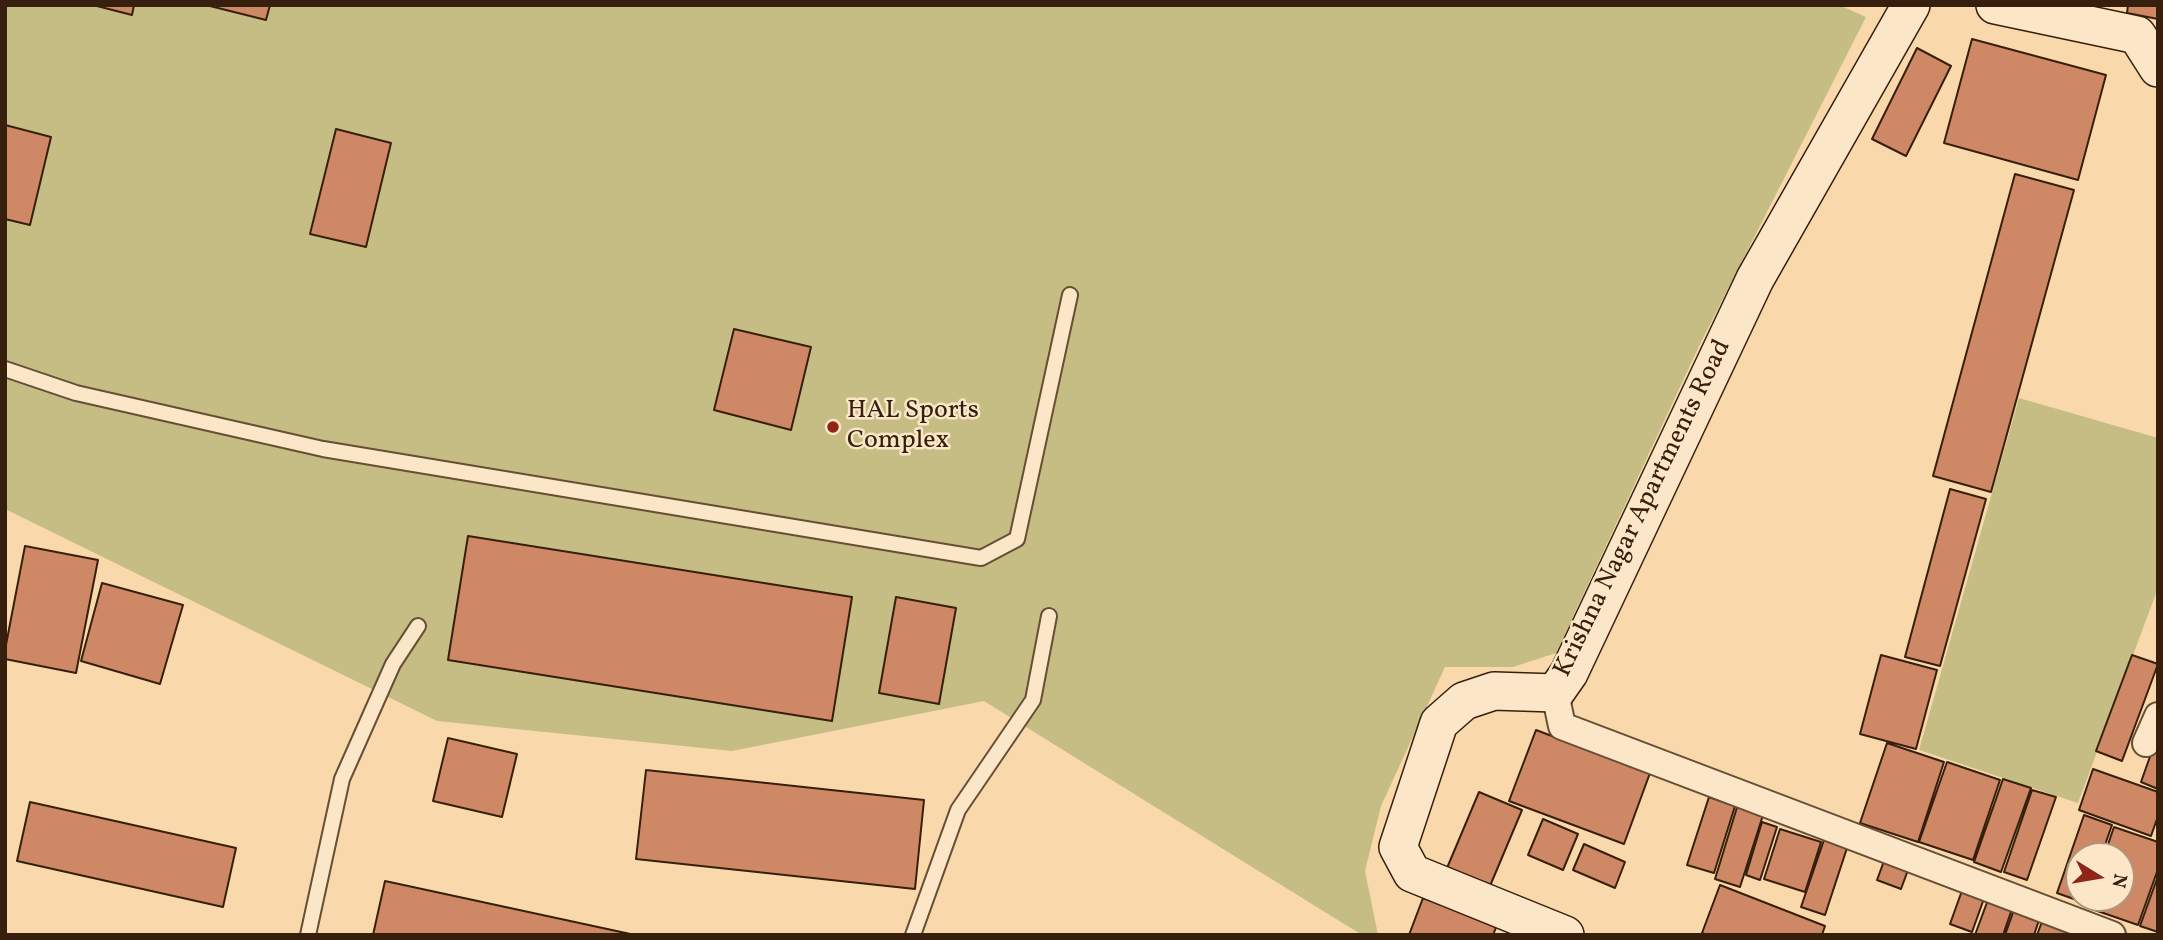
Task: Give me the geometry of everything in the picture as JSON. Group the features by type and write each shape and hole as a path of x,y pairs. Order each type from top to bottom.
{"street":[{"name":"Krishna Nagar Apartments Road","path":"1565,935 1412,873 1398,847 1439,723 1464,701 1494,691 1555,692 1569,673 1755,279 1911,5"},
{"path":"1995,5 2147,36 2158,68"},
{"path":"1555,692 1562,726 2112,935"},
{"path":"2146,743 2158,716"}],"lane":[{"path":"5,369 76,393 323,449 981,558 1017,538 1070,295"},
{"path":"913,935 958,810 1033,700 1049,616"},
{"path":"308,935 342,779 393,664 418,626"}],"shaded area":[{"name":"HAL Sports Complex","path":"5,5 1839,5 1866,17 1700,344 1556,653 1513,667 1445,667 1381,806 1365,871 1378,935 1362,935 984,701 732,751 437,721 5,509"},
{"path":"2019,398 2158,438 2158,588 2078,803 1919,750"}],"building":[{"path":"93,5 134,5 132,15"},
{"path":"206,5 270,5 266,20"},
{"path":"2128,5 2158,5 2158,19 2127,13"},
{"path":"1972,39 2106,75 2078,180 1944,143"},
{"path":"1917,48 1951,66 1906,156 1872,139"},
{"path":"5,125 51,137 30,225 5,219"},
{"path":"336,129 391,143 366,247 310,234"},
{"path":"2015,174 2074,190 1991,492 1933,476"},
{"path":"734,329 811,347 791,430 714,410"},
{"path":"1950,489 1986,499 1940,666 1905,657"},
{"path":"468,536 852,597 832,721 448,660"},
{"path":"25,546 98,560 76,673 5,659"},
{"path":"102,583 183,605 160,684 81,661"},
{"path":"896,597 956,608 939,704 879,693"},
{"path":"1881,655 1937,670 1916,749 1860,734"},
{"path":"2132,655 2158,664 2122,761 2096,751"},
{"path":"1536,730 1650,773 1624,844 1509,801"},
{"path":"2158,734 2158,789 2141,782"},
{"path":"448,738 517,754 502,817 433,801"},
{"path":"1887,743 1944,762 1918,842 1860,823"},
{"path":"1947,762 2000,780 1973,860 1919,842"},
{"path":"2093,769 2158,792 2158,816 2151,836 2079,810"},
{"path":"646,770 924,800 915,889 636,859"},
{"path":"2003,779 2031,788 2001,872 1974,862"},
{"path":"2032,790 2056,797 2027,880 2004,872"},
{"path":"1479,792 1522,810 1490,886 1447,868"},
{"path":"1709,797 1735,806 1714,873 1687,865"},
{"path":"30,802 236,848 223,907 17,861"},
{"path":"1738,804 1764,812 1740,887 1715,879"},
{"path":"2084,815 2112,825 2106,842 2075,842"},
{"path":"1543,819 1578,834 1563,870 1528,855"},
{"path":"1762,822 1777,827 1760,880 1746,875"},
{"path":"2114,827 2158,842 2158,869 2138,925 2100,912 2135,912 2135,842 2109,842"},
{"path":"1780,829 1821,842 1805,892 1764,879"},
{"path":"1825,837 1848,845 1825,915 1801,907"},
{"path":"1584,844 1625,862 1615,888 1573,870"},
{"path":"1884,861 1908,870 1901,889 1877,880"},
{"path":"2065,870 2065,896 2057,893"},
{"path":"2158,876 2158,932 2140,926"},
{"path":"385,881 635,935 373,935"},
{"path":"1720,885 1825,926 1822,935 1702,933"},
{"path":"1964,885 1986,893 1972,932 1950,924"},
{"path":"1989,897 2013,906 2003,935 1975,935"},
{"path":"1423,898 1497,925 1493,935 1409,935"},
{"path":"2015,907 2040,917 2034,935 2005,935"},
{"path":"2044,916 2091,935 2037,935"}],"place":[{"name":"HAL Sports Complex","path":"833,427"}]}
